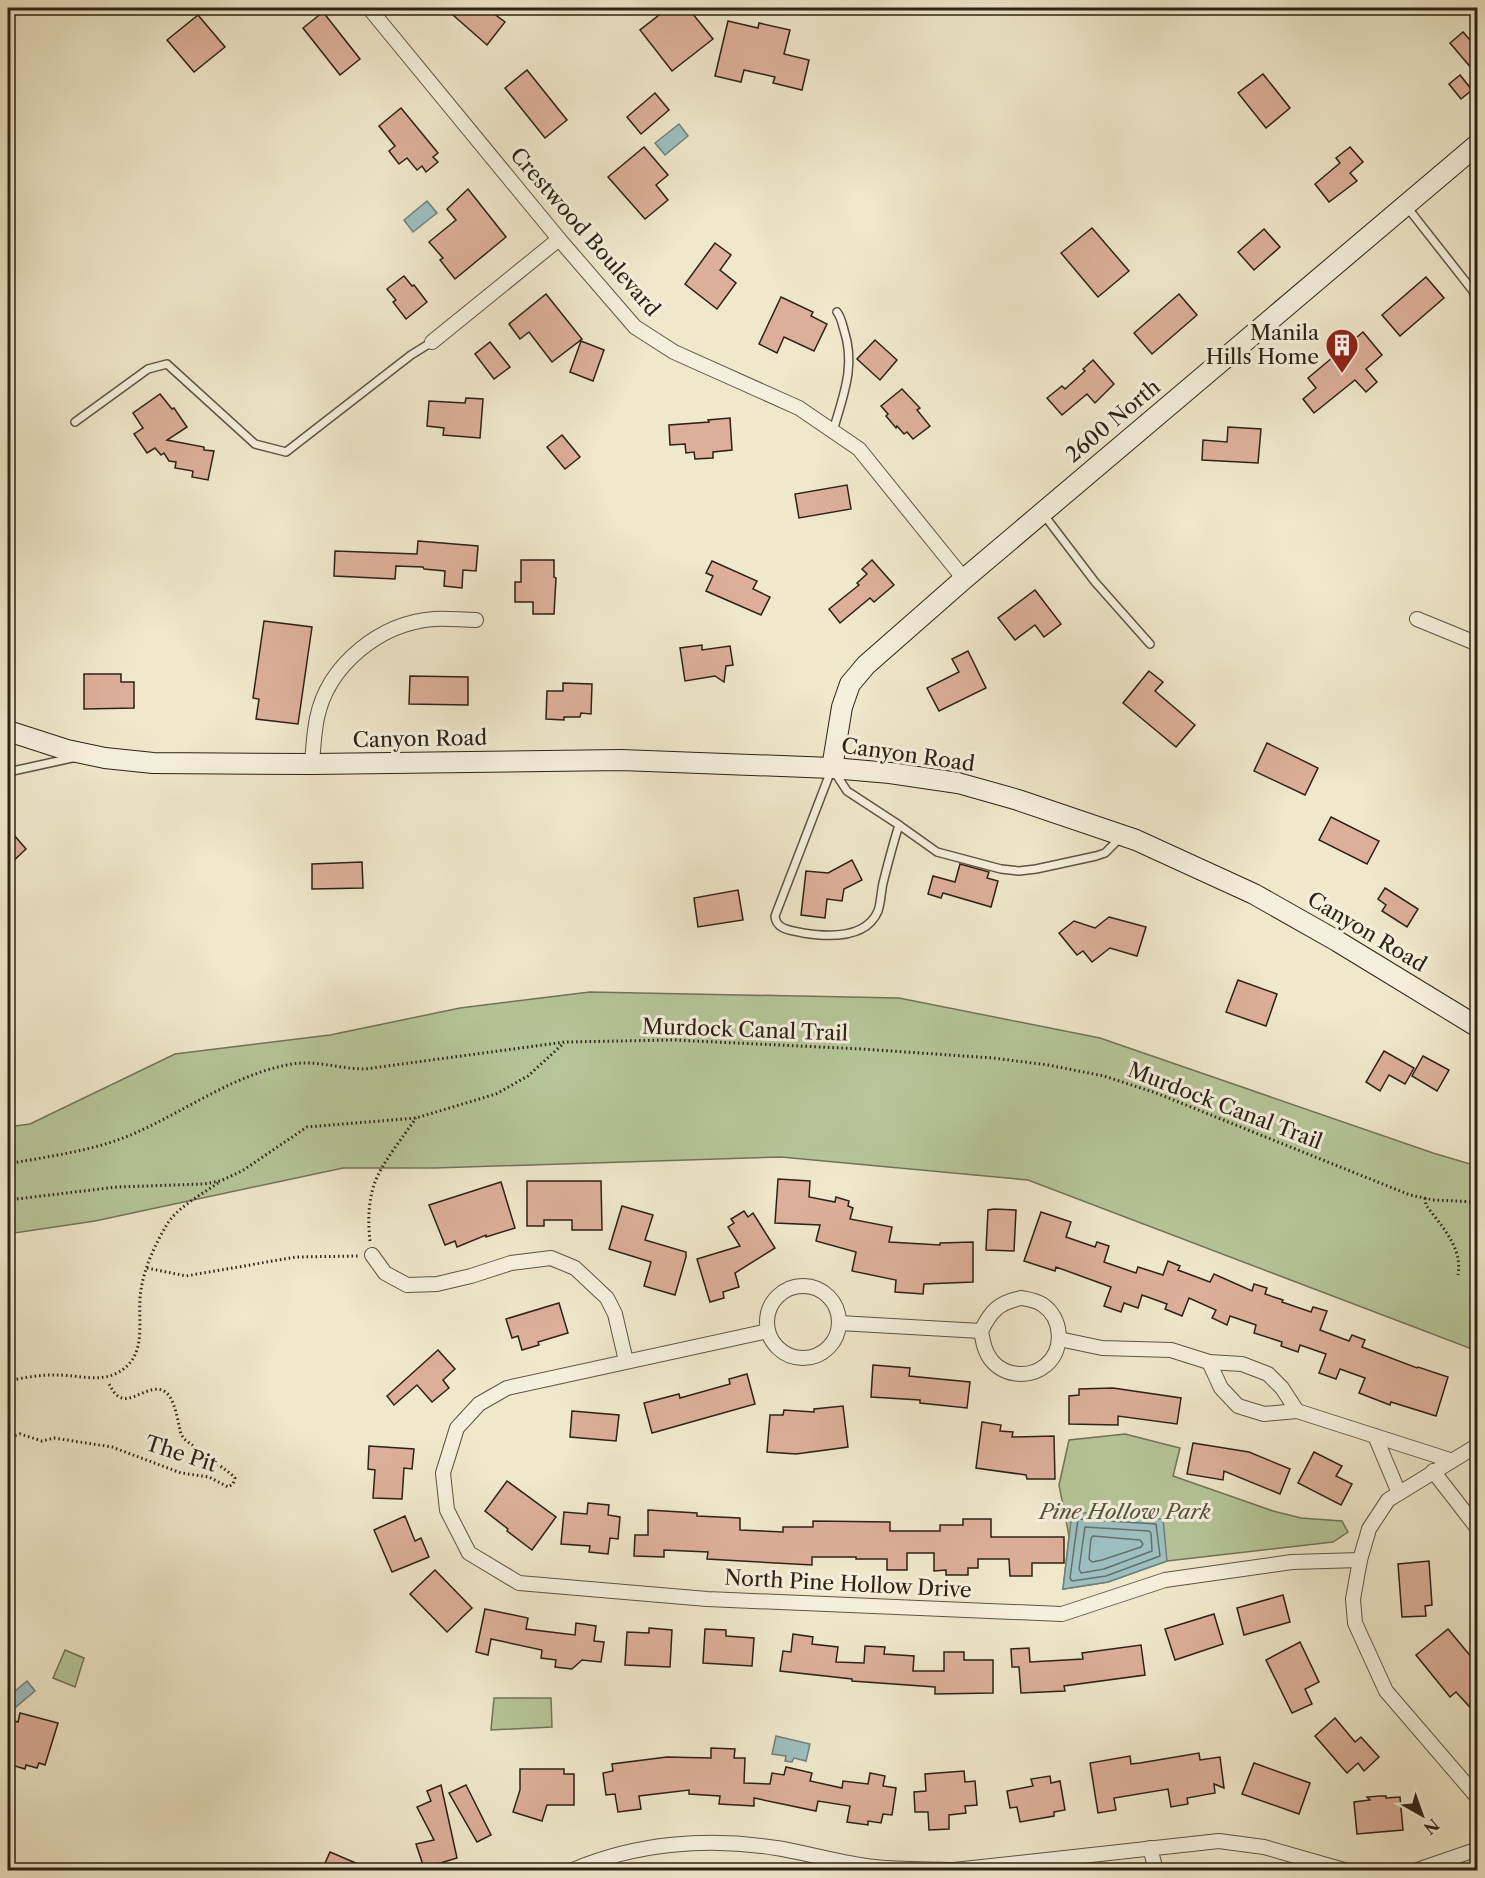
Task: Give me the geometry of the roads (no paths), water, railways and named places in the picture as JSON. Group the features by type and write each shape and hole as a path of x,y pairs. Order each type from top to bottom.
{"main road":[{"name":"2600 North","path":"832,768 842,707 850,684 866,665 964,579 1478,144"},
{"name":"Canyon Road","path":"8,731 67,750 105,758 153,763 312,765 621,760 832,768 890,773 958,783 1018,800 1136,840 1254,894 1337,941 1478,1027"}],"street":[{"name":"Crestwood Boulevard","path":"369,8 558,239 635,327 674,352 799,408 859,449 964,579"},
{"path":"432,342 558,239"},
{"path":"312,765 317,717 323,699 342,667 360,649 381,635 433,619 476,620"},
{"path":"1417,619 1478,645"},
{"path":"372,1256 385,1273 407,1285 437,1284 511,1263 551,1258 574,1268 607,1298 615,1314 626,1361 768,1331"},
{"path":"800,1286 812,1287 828,1296 838,1311 839,1323 832,1345 823,1353 801,1358 790,1356 773,1342 768,1331 767,1319 770,1307 777,1296 788,1289 800,1286"},
{"path":"1021,1298 1034,1300 1052,1314 1058,1325 1059,1339 1054,1356 1046,1365 1035,1372 1018,1374 1005,1371 993,1362 986,1351 981,1331 995,1308 1006,1301 1021,1298"},
{"path":"839,1323 981,1331"},
{"path":"1059,1339 1102,1348 1170,1350 1209,1362 1242,1364 1268,1374 1282,1388 1297,1411"},
{"name":"North Pine Hollow Drive","path":"626,1361 507,1388 479,1404 457,1428 443,1473 447,1510 469,1553 519,1583 707,1599 1062,1614 1165,1580 1292,1562 1360,1560"},
{"path":"1209,1362 1221,1388 1238,1406 1264,1414 1297,1411 1450,1460"},
{"path":"1375,1436 1399,1493"},
{"path":"1478,1445 1450,1460 1388,1500 1369,1529 1360,1560 1353,1599 1355,1623 1386,1691 1478,1798"},
{"path":"1433,1471 1478,1529"},
{"path":"573,1870 600,1859 654,1846 721,1842 775,1848 875,1869 954,1870 1219,1841 1264,1846 1344,1870"},
{"path":"1150,1848 1156,1870"},
{"path":"1417,1870 1478,1849"}],"lane":[{"path":"1405,205 1473,291 1478,310"},
{"path":"833,431 848,379 849,361 849,343 837,312"},
{"path":"75,422 148,369 167,364 255,444 286,452 411,355 432,342"},
{"path":"1043,513 1095,582 1150,644"},
{"path":"8,772 86,754"},
{"path":"832,768 775,916 776,923 780,927 835,936 858,931 869,925 878,909 899,825"},
{"path":"832,768 847,791 937,852 961,860 1009,871 1036,869 1105,853 1122,836"}],"water":[{"path":"679,124 688,136 665,155 655,143"},
{"path":"427,201 437,213 413,232 404,220"},
{"path":"1072,1512 1163,1519 1167,1561 1108,1582 1063,1589"},
{"path":"27,1681 35,1691 11,1711 8,1706 8,1697"},
{"path":"776,1736 810,1744 806,1761 794,1758 792,1762 785,1761 786,1756 772,1754"}],"place":[{"name":"Manila Hills Home","path":"1342,374"}],"park label":[{"name":"Pine Hollow Park","path":"1125,1512"}]}
